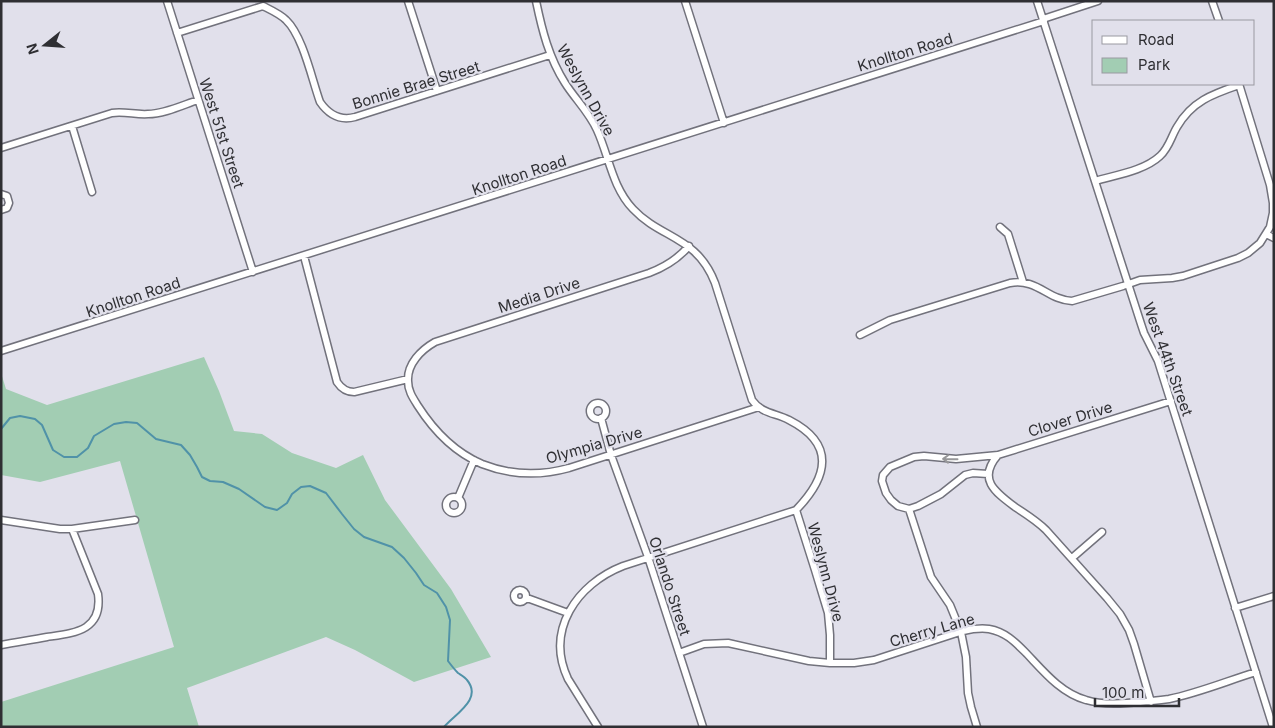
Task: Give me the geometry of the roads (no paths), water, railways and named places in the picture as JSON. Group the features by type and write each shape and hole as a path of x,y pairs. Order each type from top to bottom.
{"street":[{"name":"West 51st Street","path":"167,1 253,272"},
{"path":"408,1 436,92"},
{"name":"Weslynn Drive","path":"536,1 550,56 564,81 592,121 621,192 633,209 646,221 689,246 701,258 713,278 754,403 765,411 794,422 814,439 819,446 822,453 822,469 809,495 796,510 828,613 830,663"},
{"path":"685,1 724,123"},
{"name":"West 44th Street","path":"1037,1 1144,333 1157,358 1273,725"},
{"name":"Knollton Road","path":"1,352 724,123 1098,1"},
{"path":"1212,1 1219,20"},
{"name":"Bonnie Brae Street","path":"177,33 263,4 283,17 293,27 324,109 332,115 345,119 550,56"},
{"path":"860,335 890,320 1014,282 1032,284 1058,298 1070,301 1147,278 1178,277 1238,258 1254,248 1266,234 1273,213 1273,195 1239,85 1209,96 1192,108 1180,122 1165,150 1154,161 1096,181"},
{"path":"1,148 115,112 153,114 198,100"},
{"path":"72,126 92,192"},
{"path":"1,194 7,196 9,203 7,208 1,210"},
{"path":"1000,226 1008,234 1024,282"},
{"path":"1266,234 1274,238"},
{"name":"Media Drive","path":"408,379 410,370 419,355 428,346 440,340 649,273 669,264 689,246"},
{"path":"304,256 337,382 340,387 354,392 408,379"},
{"name":"Olympia Drive","path":"408,379 411,395 430,425 448,442 474,460 505,471 525,473 564,470 758,407"},
{"name":"Clover Drive","path":"909,509 898,506 891,500 886,493 882,478 890,467 908,459 920,456 956,459 998,455 1171,401"},
{"name":"Orlando Street","path":"601,418 703,727"},
{"path":"998,455 990,466 988,474 992,486 999,496 1046,530 1114,606 1125,623 1134,644 1151,702"},
{"path":"458,498 474,460"},
{"path":"977,727 968,693 966,654 961,632 950,605 930,577 909,509 941,494 965,475 973,473 988,474"},
{"path":"598,727 574,689 561,657 561,640 564,624 568,613 581,594 599,578 618,567 796,510"},
{"path":"1,520 72,529 135,520"},
{"path":"1,645 76,632 88,626 95,618 99,605 98,594 72,529"},
{"path":"1072,558 1102,532"},
{"path":"1236,608 1274,596"},
{"path":"527,598 568,613"},
{"name":"Cherry Lane","path":"679,653 699,646 728,643 796,659 830,663 854,663 874,660 961,632 974,629 994,630 1004,634 1013,641 1059,687 1082,699 1108,704 1151,702 1187,694 1256,672"}],"waterway":[{"path":"1,429 10,418 20,416 35,419 42,425 53,450 64,457 77,457 88,448 94,436 114,424 137,423 156,439 181,445 190,455 202,477 210,481 223,482 239,489 265,507 277,510 287,503 292,494 301,487 310,486 326,493 354,529 364,537 392,547 404,558 424,585 437,593 446,607 450,620 448,661 467,680 472,694 466,706 444,727"}]}
